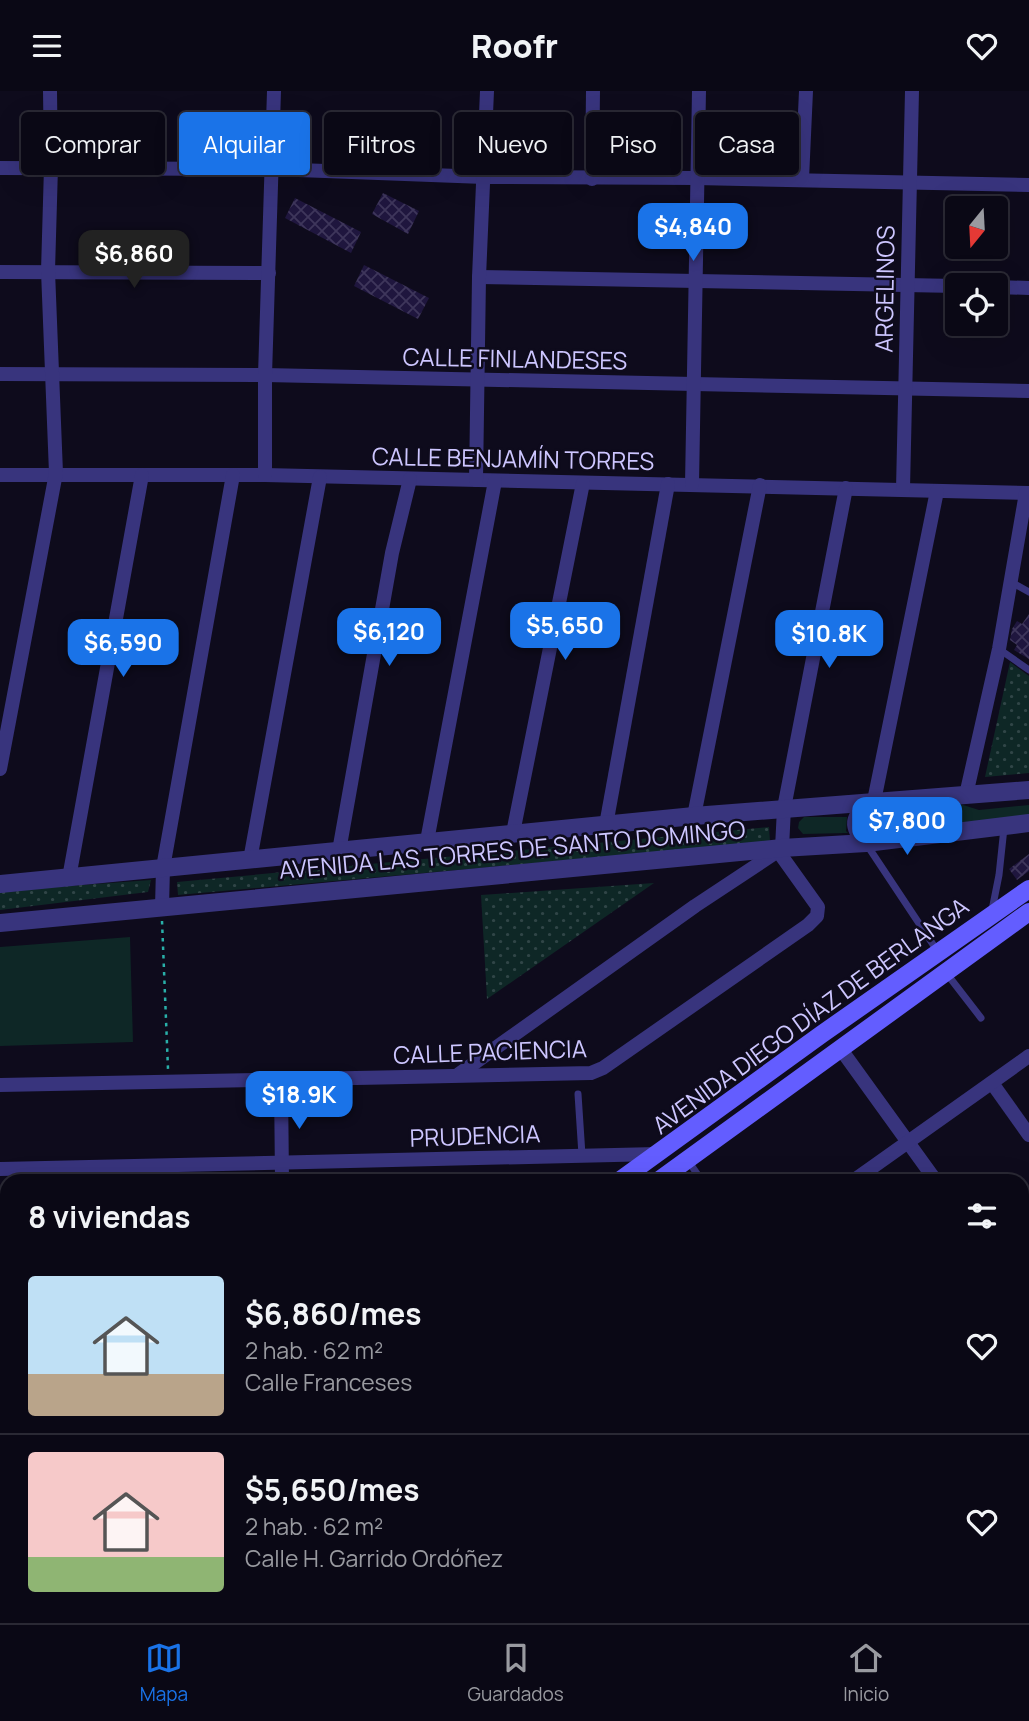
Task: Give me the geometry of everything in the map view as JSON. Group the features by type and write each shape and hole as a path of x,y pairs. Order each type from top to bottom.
{"main road":[{"name":"AVENIDA DIEGO DÍAZ DE BERLANGA","path":"630,1174 1029,889"},
{"name":"AVENIDA DIEGO DÍAZ DE BERLANGA","path":"668,1174 1029,912"}],"street":[{"path":"50,91 50,112"},
{"path":"273,112 274,91"},
{"path":"476,479 479,277 487,91"},
{"path":"592,179 593,91"},
{"path":"692,484 699,91"},
{"path":"802,179 806,91"},
{"name":"ARGELINOS","path":"903,489 912,91"},
{"path":"0,168 21,168"},
{"path":"310,170 484,177 802,179 1029,185"},
{"path":"0,769 56,473 48,271 51,175"},
{"path":"265,475 265,375 272,175"},
{"path":"0,272 269,273"},
{"path":"479,277 945,286"},
{"path":"1008,287 1029,288"},
{"name":"CALLE FINLANDESES","path":"0,375 265,375 1029,391"},
{"name":"CALLE BENJAMÍN TORRES","path":"0,475 265,475 1027,493"},
{"path":"69,878 142,475"},
{"path":"162,907 163,868 233,475"},
{"path":"250,860 320,477"},
{"path":"339,851 392,553 410,479"},
{"path":"427,841 495,481"},
{"path":"513,833 583,483"},
{"path":"606,825 668,484"},
{"path":"694,816 761,485"},
{"path":"459,1074 705,899 780,849 784,809 846,488"},
{"path":"866,843 858,834 855,825 859,814 874,801 937,491"},
{"path":"966,795 999,649 1027,493"},
{"name":"AVENIDA LAS TORRES DE SANTO DOMINGO","path":"0,884 694,816 1029,790"},
{"name":"AVENIDA LAS TORRES DE SANTO DOMINGO","path":"0,923 866,843 1004,825 1027,825"},
{"name":"CALLE PACIENCIA","path":"0,1085 591,1073 603,1068 800,931 817,916 818,907 780,849"},
{"path":"840,1048 931,1174"},
{"path":"863,1174 1029,1056"},
{"path":"281,1081 282,1174"},
{"path":"992,1083 1029,1135"},
{"name":"PRUDENCIA","path":"0,1169 657,1154"}],"lane":[{"path":"1010,582 1029,592"},
{"path":"999,649 1029,670"},
{"path":"989,917 999,875 1004,825"},
{"path":"866,843 938,953"},
{"path":"945,972 981,1018"},
{"path":"578,1094 582,1155"},
{"path":"687,1160 697,1174"}],"path":[{"path":"162,907 168,1083"}],"green space":[{"path":"1010,662 1029,676 1029,773 985,777"},
{"path":"960,804 979,810 1029,805 1029,816 875,831 864,827 866,817 871,814"},
{"path":"804,817 847,817 848,833 803,834 798,828"},
{"path":"769,827 770,842 178,895 177,882"},
{"path":"151,880 148,892 0,910 0,891"},
{"path":"654,883 487,999 481,895"},
{"path":"130,937 133,1042 0,1046 0,947"}],"building":[{"path":"383,193 419,211 408,234 372,214"},
{"path":"295,198 361,232 351,253 285,218"},
{"path":"364,265 429,298 418,319 354,286"},
{"path":"1029,614 1029,659 1014,650 1017,645 1010,640 1017,621 1022,624"},
{"path":"1029,854 1029,871 1017,880 1009,869"}]}
